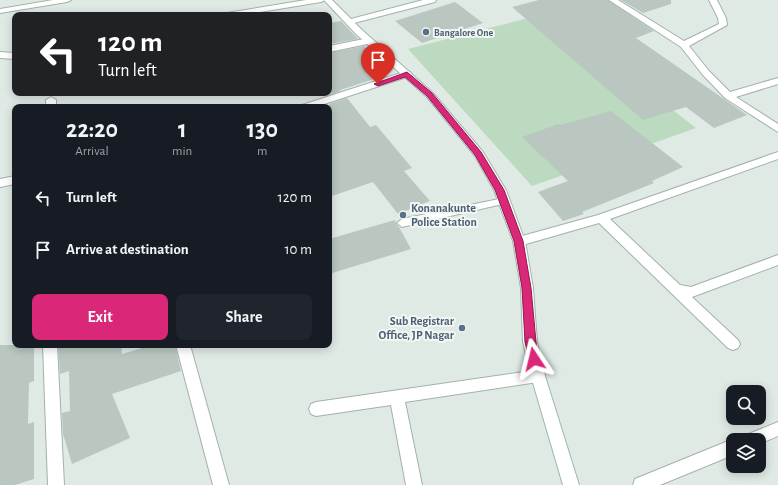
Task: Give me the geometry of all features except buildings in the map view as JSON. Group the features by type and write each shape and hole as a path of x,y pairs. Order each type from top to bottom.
{"street":[{"path":"0,11 66,0"},
{"path":"246,12 321,0"},
{"path":"328,0 369,41 430,95 478,154 500,190 519,241 527,288 530,342 538,376 571,485"},
{"path":"350,22 432,0"},
{"path":"613,0 684,45 706,73 728,96 778,129"},
{"path":"684,45 723,25 722,18 713,0"},
{"path":"332,49 369,41"},
{"path":"313,104 407,74"},
{"path":"728,96 778,81"},
{"path":"519,241 602,218 778,155"},
{"path":"0,183 12,181"},
{"path":"602,218 733,344"},
{"path":"676,289 691,292 778,260"},
{"path":"50,348 56,485"},
{"path":"184,348 221,485"},
{"path":"316,409 538,376"},
{"path":"397,397 414,485"},
{"path":"766,434 778,429"},
{"path":"641,485 726,450"}],"lane":[{"path":"402,223 504,200"}],"green space":[{"path":"548,13 696,128 532,186 408,49"}],"place":[{"name":"Bangalore One","path":"426,32"},
{"name":"Konanakunte Police Station","path":"403,215"},
{"name":"Sub Registrar Office, JP Nagar","path":"462,328"}],"route":[{"path":"378,84 407,74 430,95 465,140 478,154 500,190 519,241 527,288 530,342 534,359"}]}
